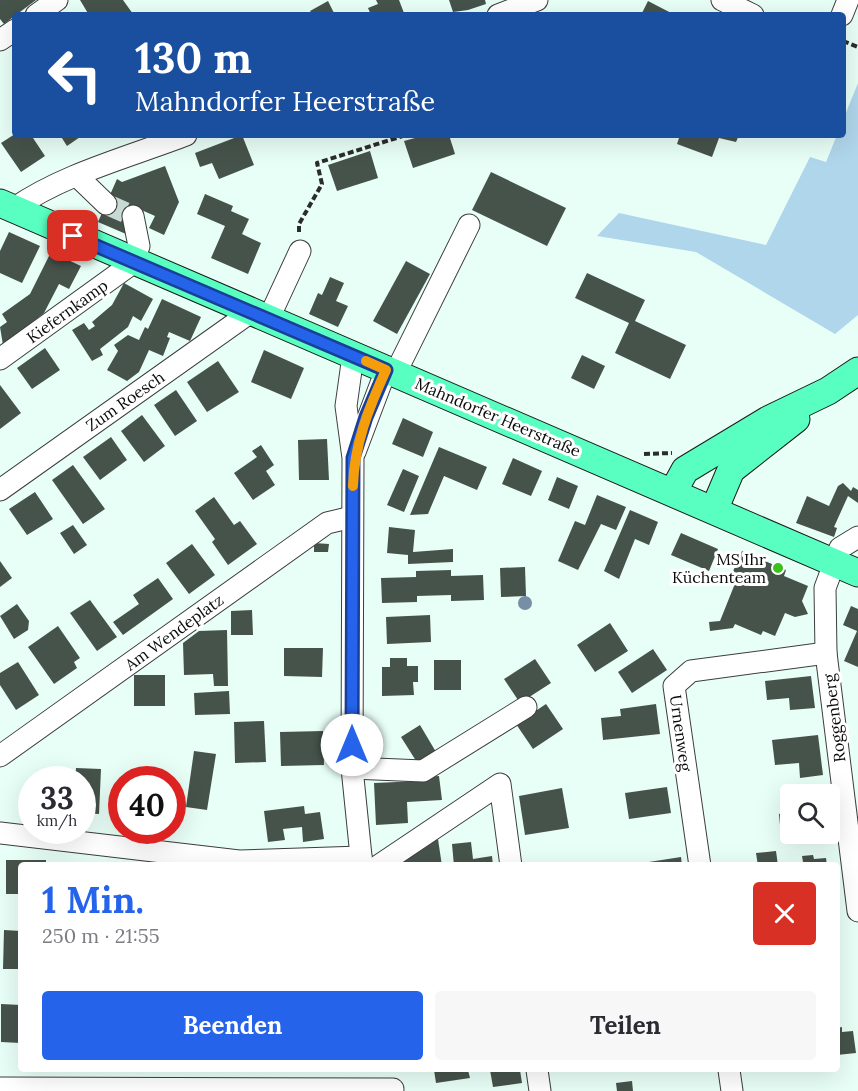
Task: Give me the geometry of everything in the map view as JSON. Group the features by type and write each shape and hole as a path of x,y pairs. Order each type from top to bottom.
{"main road":[{"name":"Mahndorfer Heerstraße","path":"7,206 846,568"},
{"path":"722,515 731,470 828,391 858,371"},
{"path":"673,492 685,470 768,420 828,391"}],"street":[{"path":"40,12 57,0"},
{"path":"506,12 537,0"},
{"path":"722,0 747,12"},
{"path":"7,206 178,138"},
{"path":"78,177 106,204"},
{"path":"133,262 139,246 134,216"},
{"path":"353,458 366,417 469,225"},
{"path":"260,316 300,251"},
{"name":"Kiefernkamp","path":"0,359 133,262"},
{"name":"Zum Roesch","path":"0,490 260,316"},
{"path":"353,356 346,406 353,458 352,768 367,862"},
{"name":"Am Wendeplatz","path":"0,756 327,523 352,517"},
{"path":"846,568 840,548 858,537"},
{"name":"Roggenberg","path":"846,568 825,588 826,653 858,911"},
{"name":"Urnenweg","path":"699,862 674,686 691,671 826,653"},
{"path":"352,768 423,771 526,707"},
{"path":"0,833 239,861 367,862 500,784 510,862"},
{"path":"537,1072 540,1091"},
{"path":"729,1072 732,1091"},
{"path":"0,1088 392,1083"}],"path":[{"path":"300,251 299,224 322,184 317,163 396,138"}],"shaded area":[{"path":"858,83 858,315 835,334 696,252 597,236 619,213 766,245 810,157 826,162 836,138 846,138 846,113"}],"building":[{"path":"0,0 36,0 20,12 12,12 12,18 4,24 0,19"},
{"path":"80,0 123,0 132,12 87,12"},
{"path":"376,0 399,0 404,12 370,12 368,8 378,4"},
{"path":"449,0 485,0 486,4 453,12"},
{"path":"328,1 334,12 311,12"},
{"path":"648,1 669,12 642,12"},
{"path":"12,136 12,138 33,138 45,156 21,172 1,143"},
{"path":"62,138 79,138 67,146"},
{"path":"234,138 243,138 254,165 219,179 212,163 200,167 195,153"},
{"path":"415,138 450,138 455,154 413,168 404,141"},
{"path":"679,138 719,138 712,157 677,144"},
{"path":"719,138 738,138 736,142"},
{"path":"370,151 378,178 337,191 328,165"},
{"path":"165,166 179,202 164,235 149,228 155,216 137,208 126,234 98,222 117,179 122,182"},
{"path":"491,172 566,208 547,246 472,210"},
{"path":"205,194 233,206 231,211 249,219 242,234 261,243 248,274 211,258 225,226 197,214"},
{"path":"9,232 40,246 22,283 0,273 0,251"},
{"path":"51,252 81,266 69,289 59,284 44,313 3,345 0,327 7,322 2,314 30,294"},
{"path":"406,261 430,274 397,334 373,321"},
{"path":"587,273 645,300 635,321 686,345 670,379 615,353 629,323 575,298"},
{"path":"330,277 344,283 336,301 348,306 338,327 309,314 318,293 322,295"},
{"path":"124,283 153,299 141,321 133,316 128,327 100,349 103,355 92,361 72,330 84,323 89,330 95,326 92,322 112,305"},
{"path":"162,299 201,317 190,341 169,332 167,337 170,338 163,356 149,350 139,372 127,381 107,370 118,351 114,345 128,335 139,340 145,327 148,329"},
{"path":"45,348 60,370 32,389 17,368"},
{"path":"264,350 304,368 291,399 251,382"},
{"path":"582,355 605,366 594,389 571,378"},
{"path":"218,361 239,392 207,412 187,382"},
{"path":"0,385 21,413 0,429"},
{"path":"176,390 197,421 175,436 154,405"},
{"path":"142,415 165,446 144,462 121,431"},
{"path":"403,418 433,432 423,457 392,444"},
{"path":"111,437 127,460 100,480 83,457"},
{"path":"327,439 329,480 299,480 298,440"},
{"path":"261,445 274,465 266,471 275,485 253,500 234,473 257,457 252,451"},
{"path":"439,447 487,467 477,490 444,476 428,514 410,515"},
{"path":"513,458 542,471 531,496 502,484"},
{"path":"73,465 105,509 83,524 52,480"},
{"path":"403,469 419,476 404,512 387,505"},
{"path":"557,477 578,486 569,509 548,500"},
{"path":"843,483 851,491 853,487 858,490 858,503 848,496 834,527 837,528 834,537 796,523 807,496 829,506 838,486"},
{"path":"35,492 53,519 27,535 9,509"},
{"path":"597,495 626,507 616,530 601,524 578,570 558,561 575,521 585,525"},
{"path":"214,497 234,525 240,521 257,544 228,565 212,542 215,539 195,511"},
{"path":"630,510 658,522 649,545 635,539 619,579 604,571"},
{"path":"73,525 87,545 74,554 60,533"},
{"path":"389,527 415,530 413,552 453,549 453,562 408,564 408,555 387,553"},
{"path":"681,533 718,549 709,571 671,555"},
{"path":"314,543 329,544 328,552 314,552"},
{"path":"192,544 215,575 189,594 166,563"},
{"path":"742,551 786,570 784,576 808,586 802,601 808,614 795,617 785,613 775,636 763,631 761,635 735,624 733,628 710,631 709,622 720,621 736,581 730,578"},
{"path":"0,561 12,578 0,587"},
{"path":"525,567 526,596 501,597 500,568"},
{"path":"451,570 451,576 483,575 484,600 451,601 451,595 417,596 417,602 382,603 381,578 416,577 416,571"},
{"path":"158,578 173,599 123,635 113,622 139,604 133,595"},
{"path":"90,600 117,637 97,651 70,613"},
{"path":"17,604 29,621 28,630 14,639 0,616"},
{"path":"851,606 858,609 858,667 844,661 857,631 843,625"},
{"path":"252,610 253,635 231,635 231,611"},
{"path":"430,615 431,642 387,644 386,617"},
{"path":"610,623 628,651 595,672 577,645"},
{"path":"58,626 80,658 74,662 77,668 54,684 28,647"},
{"path":"227,630 228,686 214,686 213,674 184,675 183,643 199,631"},
{"path":"284,648 323,648 322,677 284,676"},
{"path":"653,649 667,670 632,693 618,672"},
{"path":"390,658 407,658 407,666 418,666 418,682 413,682 414,695 382,696 382,667 390,667"},
{"path":"535,659 551,683 520,703 504,679"},
{"path":"434,660 461,660 461,690 434,690"},
{"path":"18,662 39,695 16,710 0,685 0,673"},
{"path":"134,675 165,675 165,706 134,706"},
{"path":"811,676 815,708 790,710 789,698 767,700 765,681"},
{"path":"229,691 230,714 195,715 194,693"},
{"path":"546,704 563,729 533,749 516,724"},
{"path":"656,704 660,734 603,740 601,718 621,716 620,709"},
{"path":"264,721 266,762 235,763 234,722"},
{"path":"420,725 436,752 418,764 401,737"},
{"path":"323,731 324,765 281,766 280,732"},
{"path":"818,735 823,775 800,778 799,763 775,765 772,740"},
{"path":"194,751 216,754 207,810 186,807"},
{"path":"96,769 101,769 99,814 96,814"},
{"path":"439,776 442,800 407,802 408,823 376,825 374,783 420,781 420,777"},
{"path":"667,787 671,813 629,819 625,793"},
{"path":"562,788 569,828 525,835 519,796"},
{"path":"304,806 305,814 320,812 324,839 303,842 302,827 283,829 285,840 268,842 264,811"},
{"path":"438,839 441,862 403,862"},
{"path":"471,842 473,859 492,856 493,862 454,862 452,844"},
{"path":"776,851 777,862 757,862 756,853"},
{"path":"813,855 814,859 826,858 826,862 803,862 802,856"},
{"path":"681,857 682,862 649,862"},
{"path":"6,860 46,860 46,862 18,862 18,894 6,894"},
{"path":"4,930 18,931 18,969 3,969"},
{"path":"1,1004 18,1005 18,1043 1,1042"},
{"path":"840,1027 842,1027 842,1032 853,1031 856,1053 840,1055"},
{"path":"434,1072 468,1072 470,1078 436,1083"},
{"path":"490,1072 520,1072 522,1083 493,1087"},
{"path":"632,1081 633,1091 617,1091 616,1083"}],"tunnel":[{"path":"106,204 133,216"}],"slow traffic":[{"path":"353,486 353,458 366,417 386,370 366,361"}],"place":[{"name":"MS Ihr Küchenteam","path":"778,568"}],"route":[{"path":"73,236 386,370 366,417 353,458 352,745"}]}
